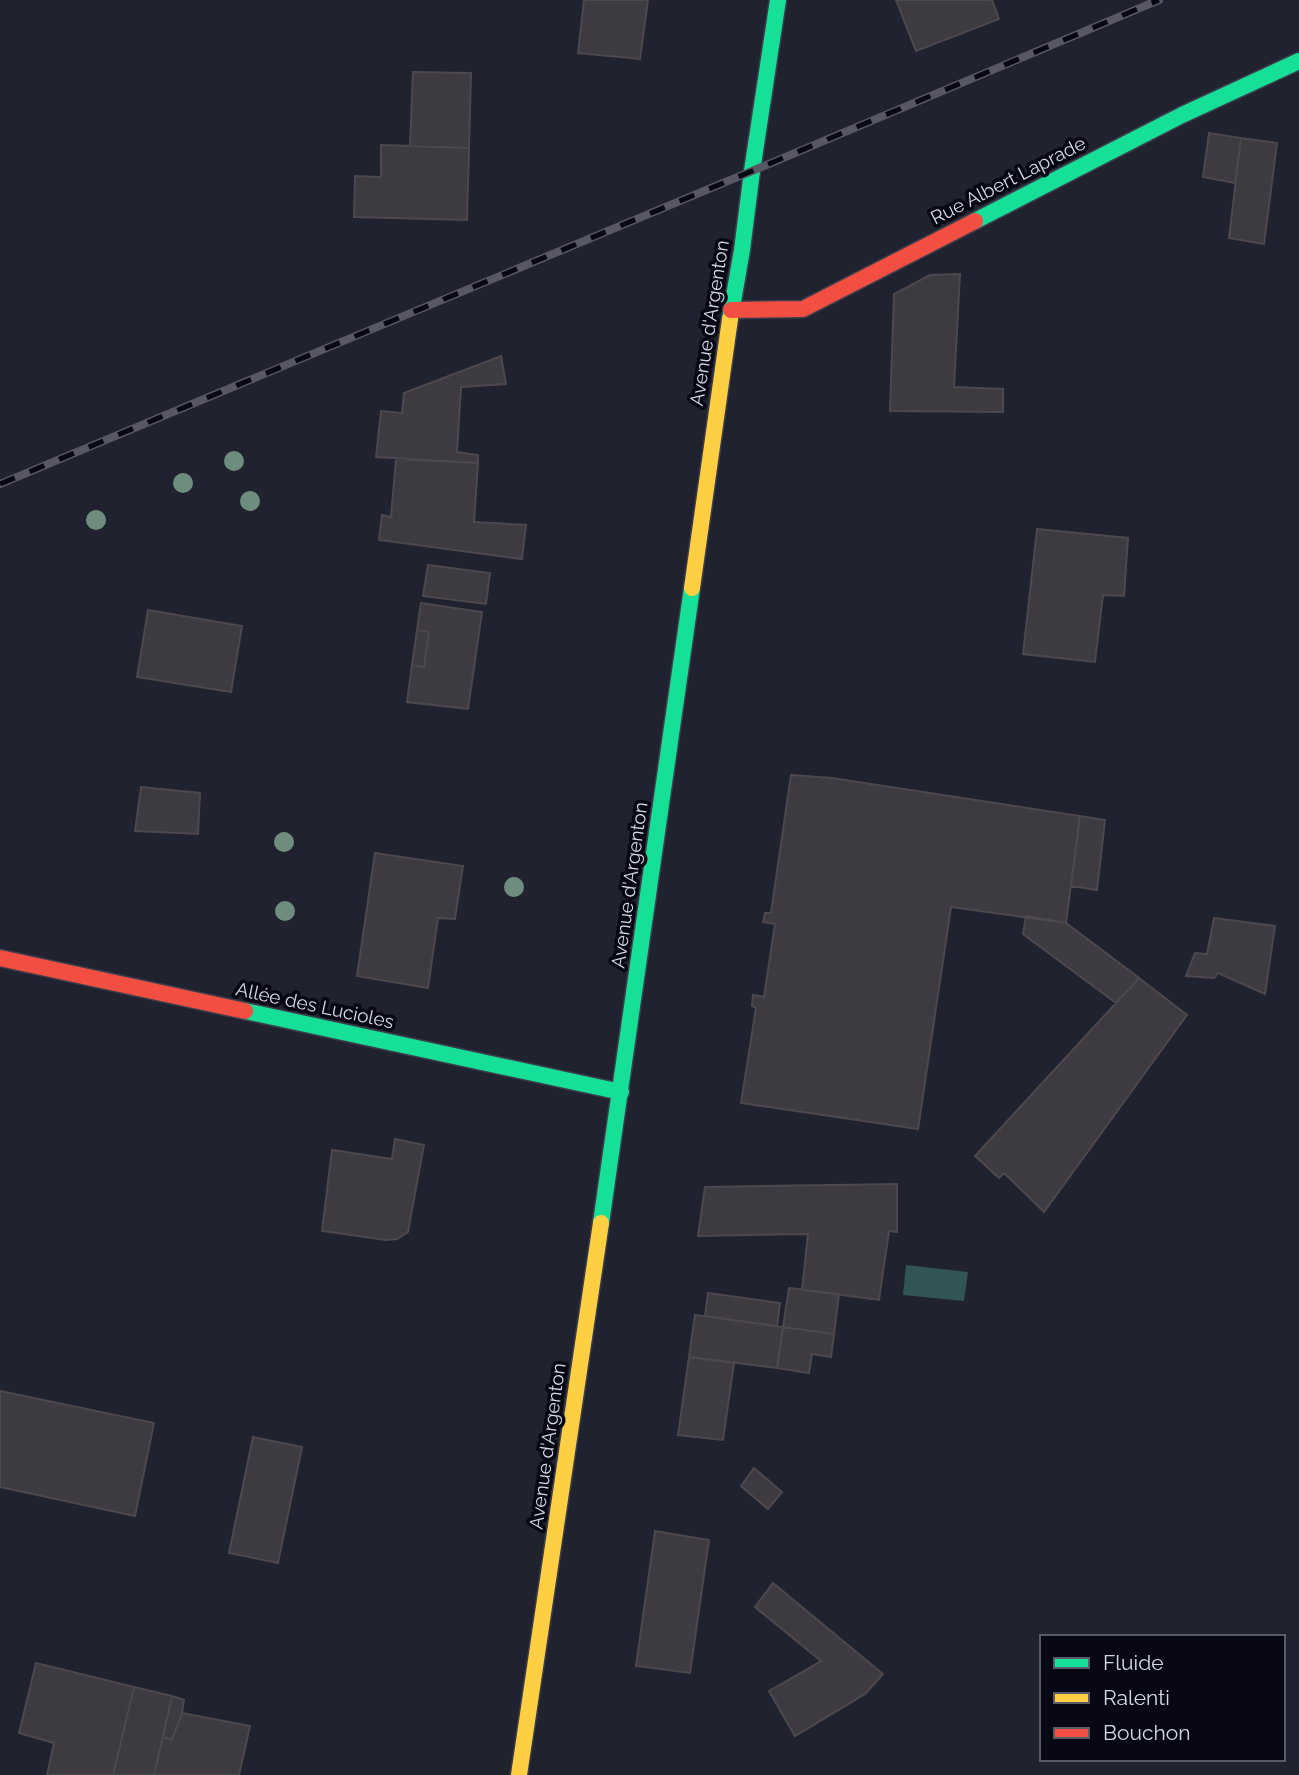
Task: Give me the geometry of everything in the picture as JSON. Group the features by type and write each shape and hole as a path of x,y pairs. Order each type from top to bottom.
{"main road":[{"name":"Avenue d'Argenton","path":"519,1775 621,1092 731,310 778,0"},
{"name":"Rue Albert Laprade","path":"731,310 803,309 1182,115 1299,61"},
{"name":"Allée des Lucioles","path":"0,958 621,1092"}],"shaded area":[{"path":"906,1265 968,1272 964,1301 903,1295"}],"building":[{"path":"584,0 648,0 640,59 578,53"},
{"path":"896,0 992,0 999,19 916,51"},
{"path":"413,72 471,73 469,148 410,146"},
{"path":"1209,133 1241,138 1235,183 1203,177"},
{"path":"1241,138 1277,143 1264,244 1229,238"},
{"path":"381,145 469,148 467,220 354,217 355,176 381,177"},
{"path":"960,274 954,387 1003,389 1003,412 890,411 894,294 930,275"},
{"path":"501,356 506,384 461,387 457,452 478,455 478,463 376,457 381,411 402,413 404,393"},
{"path":"396,459 478,463 474,522 526,525 522,559 379,540 382,515 391,517"},
{"path":"1037,529 1128,538 1124,596 1103,595 1095,662 1023,654"},
{"path":"428,565 490,573 486,604 423,596"},
{"path":"421,603 482,612 468,709 407,702 412,665 424,667 429,632 417,630"},
{"path":"148,610 242,626 231,692 137,677"},
{"path":"417,630 429,632 424,667 412,665"},
{"path":"791,775 832,778 1080,816 1066,923 951,907 918,1129 741,1103 756,1008 752,1006 753,995 764,997 775,924 763,922 765,913 771,913"},
{"path":"141,787 200,793 198,834 135,831"},
{"path":"1080,816 1105,820 1097,890 1071,886"},
{"path":"375,853 463,866 455,919 438,918 428,988 357,976"},
{"path":"1026,916 1066,923 1139,978 1116,1003 1023,934"},
{"path":"1214,918 1275,926 1265,994 1218,973 1214,978 1186,976 1195,953 1207,954"},
{"path":"1139,978 1187,1015 1044,1212 1004,1173 999,1178 975,1156"},
{"path":"395,1139 424,1145 408,1232 397,1239 386,1240 322,1231 332,1150 392,1159"},
{"path":"897,1184 897,1232 889,1231 879,1300 802,1290 808,1234 698,1236 705,1187"},
{"path":"789,1288 839,1294 834,1334 783,1327"},
{"path":"708,1293 780,1303 777,1326 705,1316"},
{"path":"695,1315 783,1327 777,1368 689,1357"},
{"path":"783,1327 834,1334 831,1357 812,1354 809,1373 777,1368"},
{"path":"689,1357 734,1363 723,1440 678,1435"},
{"path":"0,1391 154,1423 135,1516 0,1487"},
{"path":"253,1437 302,1447 278,1563 229,1553"},
{"path":"754,1468 782,1492 768,1509 741,1486"},
{"path":"655,1531 709,1540 690,1673 636,1666"},
{"path":"773,1583 883,1674 865,1694 795,1736 769,1691 821,1661 755,1607"},
{"path":"36,1663 134,1687 113,1775 47,1775 54,1743 19,1733"},
{"path":"134,1687 172,1696 154,1775 113,1775"},
{"path":"172,1696 184,1700 172,1740 163,1737"},
{"path":"182,1713 250,1726 239,1775 154,1775 163,1737 172,1740"}],"railway":[{"path":"0,484 1159,0"}],"traffic: fast":[{"path":"730,319 778,0"},
{"path":"975,221 1182,115 1299,61"},
{"path":"601,1223 692,588"},
{"path":"245,1011 621,1092"}],"traffic: slow":[{"path":"692,588 730,319"},
{"path":"519,1775 601,1223"}],"traffic: jam":[{"path":"731,310 803,309 975,221"},
{"path":"0,958 245,1011"}]}
